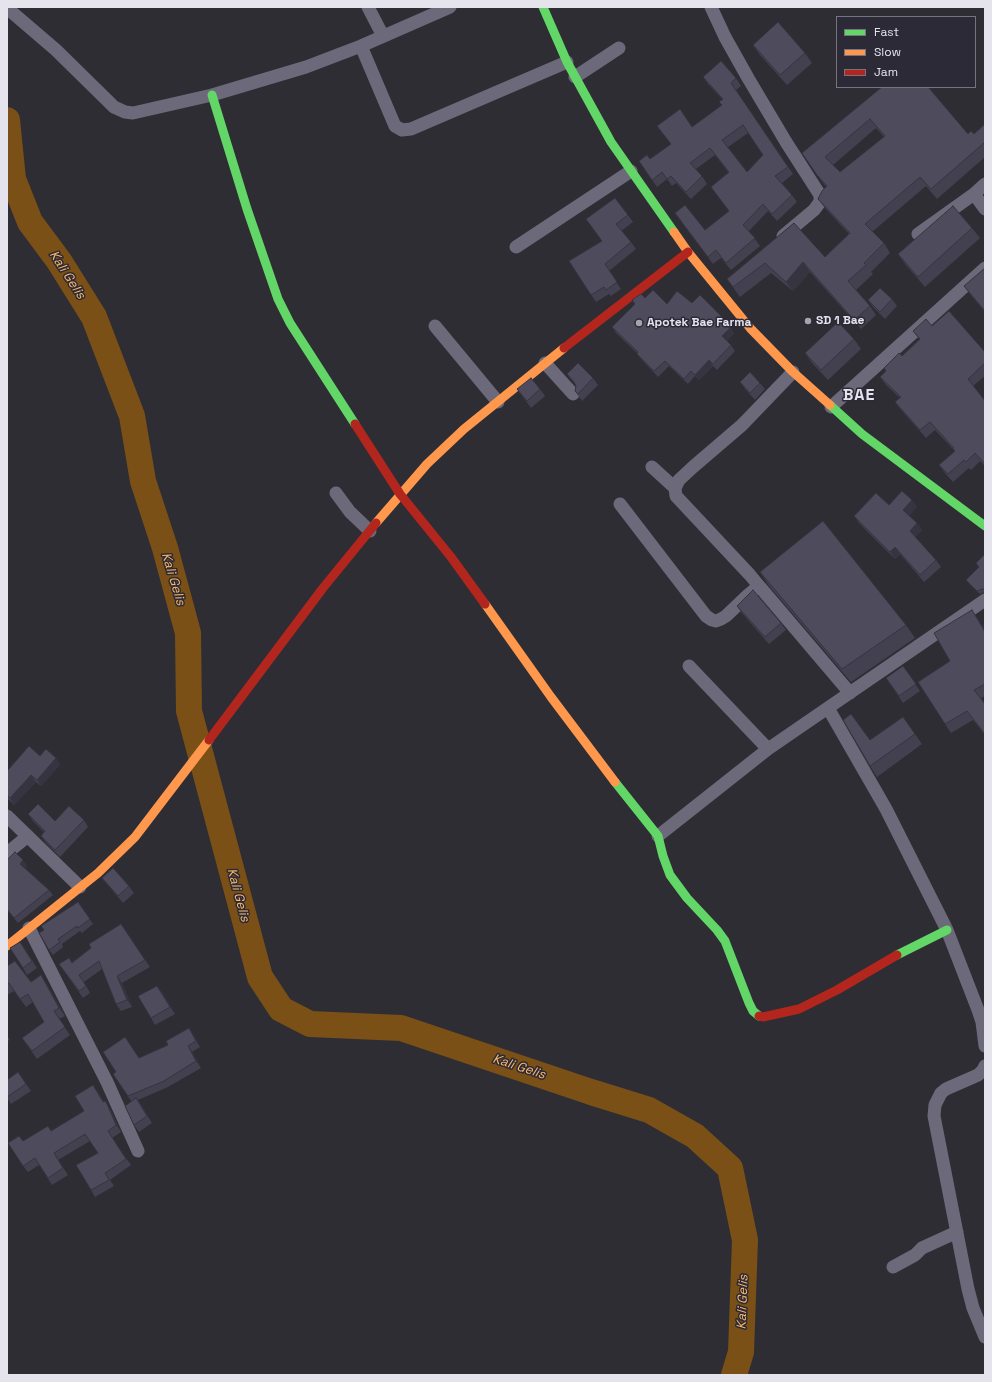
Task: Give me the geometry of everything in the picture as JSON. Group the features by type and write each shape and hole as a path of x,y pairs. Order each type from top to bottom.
{"street":[{"path":"368,7 383,36"},
{"path":"543,7 567,62 611,142 688,252 750,328 793,372 862,434 985,526"},
{"path":"711,7 725,37 748,78 820,195 820,202 808,215 773,245"},
{"path":"7,8 56,50 110,104 128,113 139,113 306,67 361,46 444,8"},
{"path":"361,46 395,126 402,130 411,129 567,62"},
{"path":"575,77 620,48"},
{"path":"212,94 247,209 278,299 290,323 400,494 451,557 592,752 658,836 670,875 687,898 717,930 725,941 753,1011 759,1016 763,1017 799,1009 837,990 893,957 948,930"},
{"path":"798,161 810,151"},
{"path":"516,247 631,171"},
{"path":"918,234 974,194 985,184"},
{"path":"974,194 985,208"},
{"path":"7,946 116,857 135,837 324,588 400,494 427,464 464,429 568,344 688,252"},
{"path":"831,407 985,268"},
{"path":"719,290 731,280"},
{"path":"435,326 498,402"},
{"path":"545,363 573,394"},
{"path":"793,372 742,425 679,480 675,488 676,496 750,575 758,586 764,589 850,693"},
{"path":"652,467 675,488"},
{"path":"336,493 350,512 370,531"},
{"path":"620,504 700,610 712,620 716,621 726,616 758,586"},
{"path":"658,836 768,749 985,600"},
{"path":"689,666 768,749"},
{"path":"828,708 886,809 948,930 980,1016 985,1046"},
{"path":"7,816 80,887"},
{"path":"7,853 28,836"},
{"path":"29,928 107,1082 138,1150"},
{"path":"984,1069 978,1075 946,1089 941,1093 935,1105 934,1116 973,1308 985,1337"},
{"path":"893,1267 915,1255 922,1248 957,1232"}],"building":[{"path":"778,22 805,53 780,75 753,45"},
{"path":"721,61 736,78 731,83 788,167 775,176 792,195 772,214 763,204 743,225 755,238 726,263 716,250 708,257 675,213 685,205 705,230 729,211 711,187 729,172 710,148 690,163 702,176 686,192 671,176 667,179 662,172 652,180 639,161 647,155 650,159 671,144 657,126 680,109 692,127 722,105 719,102 723,99 703,77","holes":["743,125 763,155 747,172 722,140"]},
{"path":"881,88 929,88 968,134 971,131 974,134 985,124 985,142 931,189 920,177 865,224 884,243 864,263 866,265 848,281 870,306 854,320 803,262 786,282 765,263 733,287 727,279 794,223 825,257 850,233 818,199 822,191 827,186 817,175 802,153","holes":["870,119 885,136 840,172 825,157"]},
{"path":"615,198 628,215 616,224 631,242 605,264 617,282 606,290 604,287 591,295 569,261 602,241 586,219"},
{"path":"953,206 972,228 918,277 898,254"},
{"path":"985,268 985,311 964,286"},
{"path":"880,288 892,299 880,312 868,300"},
{"path":"653,290 667,304 677,291 692,303 700,295 731,327 722,336 731,345 713,364 709,360 695,375 691,371 684,379 665,361 654,371 637,354 638,352 612,327 635,304 632,300 641,294 645,298"},
{"path":"949,311 985,352 985,363 968,379 985,401 985,464 975,453 966,462 964,460 948,474 939,465 955,451 953,449 954,448 930,422 920,430 895,402 901,397 880,377 886,371 884,368 899,353 902,356 920,339 913,331 926,319 932,326"},
{"path":"838,322 854,339 821,370 805,353"},
{"path":"578,363 593,378 578,394 575,391 576,386 574,382 567,374"},
{"path":"750,372 760,383 750,393 740,382"},
{"path":"531,378 540,389 527,401 517,389"},
{"path":"902,491 912,500 903,510 917,523 910,531 936,560 920,575 895,547 890,552 854,516 876,493 889,505"},
{"path":"823,521 906,625 842,669 760,572"},
{"path":"985,554 985,589 977,591 966,580 979,567 976,563"},
{"path":"753,590 781,623 765,637 737,606"},
{"path":"972,610 985,632 985,684 974,690 985,704 985,734 967,711 945,724 918,682 950,661 934,633"},
{"path":"903,666 916,684 899,696 886,678"},
{"path":"851,714 870,740 903,717 915,734 870,766 843,720"},
{"path":"29,746 40,756 46,749 56,758 37,780 31,775 10,798 7,795 7,769 8,770"},
{"path":"38,804 55,821 69,806 84,820 55,850 41,836 45,831 28,814"},
{"path":"15,852 23,860 20,864 49,890 14,918 7,909 7,860"},
{"path":"113,868 129,886 118,896 102,878"},
{"path":"78,902 90,919 78,928 77,926 58,939 60,942 49,950 39,933 44,930 41,926"},
{"path":"121,924 145,960 117,976 127,1000 116,1004 99,961 79,975 86,986 79,991 59,964 69,958 72,963 91,948 89,944"},
{"path":"20,942 32,961 23,968 10,948"},
{"path":"15,961 31,982 41,975 59,1008 54,1011 65,1027 32,1051 22,1038 44,1022 28,994 20,999 9,983 7,984 7,966"},
{"path":"157,986 170,1007 151,1018 138,996"},
{"path":"189,1028 196,1041 188,1046 196,1061 164,1081 128,1096 113,1074 116,1072 103,1052 125,1037 139,1058 168,1045 166,1041"},
{"path":"18,1072 26,1084 7,1097 7,1080"},
{"path":"93,1085 103,1102 105,1101 107,1104 116,1125 108,1131 126,1159 105,1173 109,1180 91,1190 76,1165 98,1153 85,1134 54,1153 63,1168 48,1178 35,1158 23,1166 8,1143 19,1136 23,1141 48,1126 51,1131 84,1111 75,1096"},
{"path":"136,1098 147,1116 134,1125 125,1106"}],"waterway":[{"name":"Kali Gelis","path":"7,120 13,179 30,222 59,261 94,317 132,416 143,481 165,548 188,633 189,711 260,977 281,1009 310,1024 401,1028 649,1110 695,1136 730,1168 745,1240 741,1352 734,1375"}],"traffic: fast":[{"path":"543,7 567,62 611,142 674,232"},
{"path":"212,95 247,209 278,299 290,323 355,424"},
{"path":"830,405 862,434 985,526"},
{"path":"615,782 658,836 670,875 687,898 717,930 725,941 749,1003 753,1011 759,1016"},
{"path":"897,955 947,930"}],"traffic: slow":[{"path":"674,232 688,252 750,328 793,372 830,405"},
{"path":"376,523 427,464 464,429 564,348"},
{"path":"485,604 551,697 615,782"},
{"path":"7,946 98,873 135,837 209,740"}],"traffic: jam":[{"path":"564,348 688,252"},
{"path":"355,424 400,494 451,557 485,604"},
{"path":"209,740 323,588 376,523"},
{"path":"759,1016 763,1017 799,1009 837,990 897,955"}],"place":[{"name":"SD 1 Bae","path":"808,321"},
{"name":"Apotek Bae Farma","path":"639,323"}],"district":[{"name":"BAE","path":"859,396"}]}
